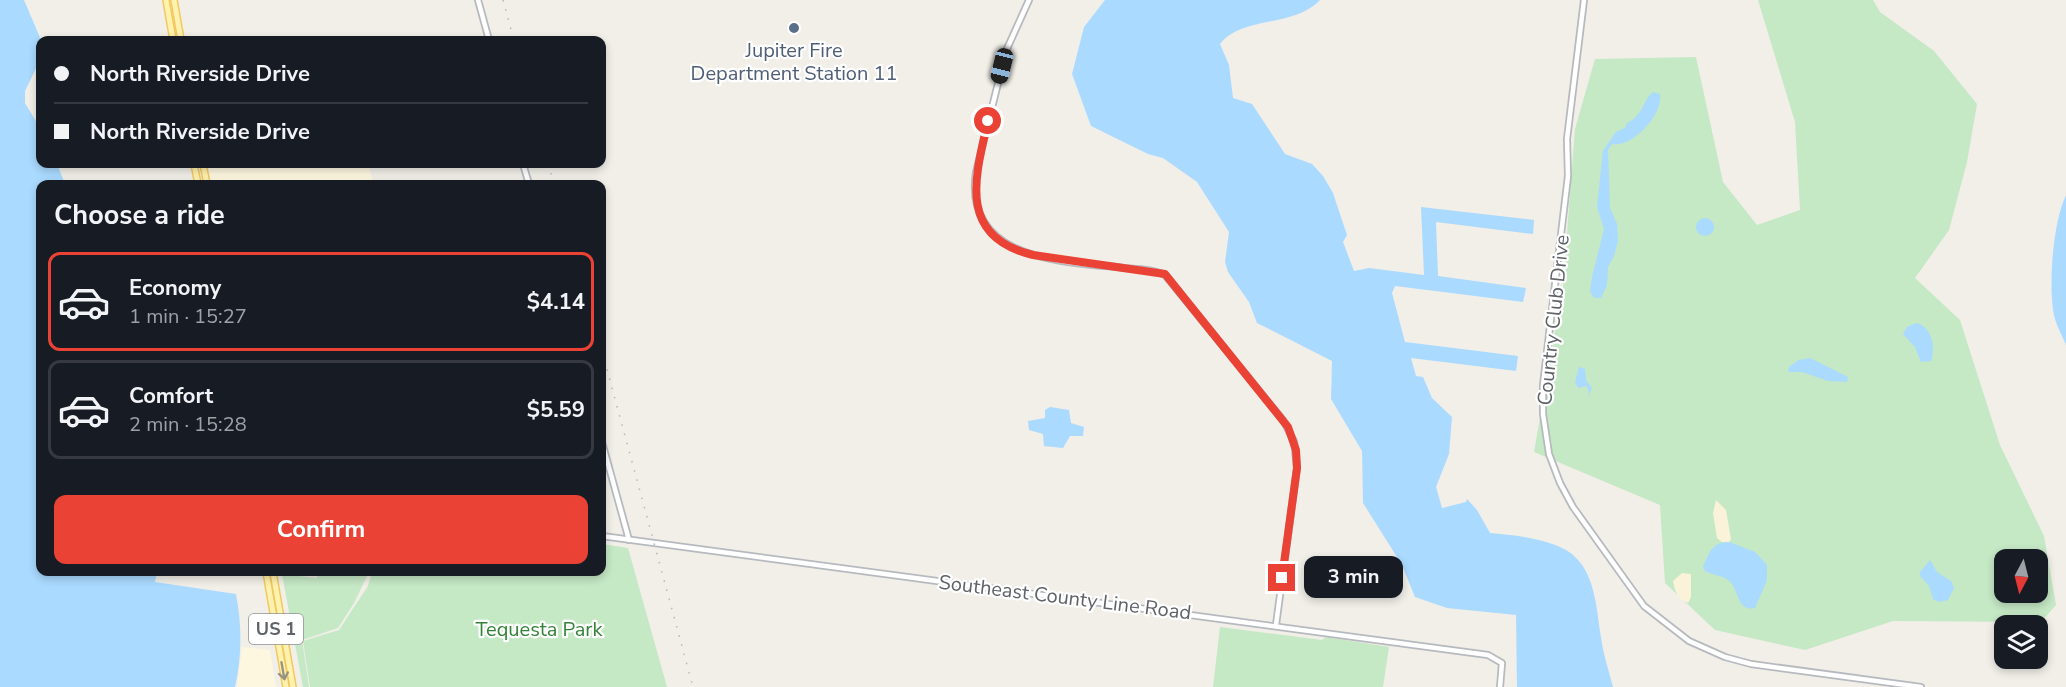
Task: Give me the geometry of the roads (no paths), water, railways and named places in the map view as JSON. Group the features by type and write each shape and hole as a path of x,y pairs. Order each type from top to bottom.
{"main road":[{"path":"166,0 171,36"},
{"path":"174,0 180,36"},
{"name":"US 1","path":"271,576 286,687"},
{"name":"US 1","path":"273,576 293,687"}],"street":[{"path":"478,0 488,36"},
{"path":"1029,0 1006,51 976,172 975,190 979,212 998,239 1021,252 1165,274 1283,420 1294,441 1297,468 1276,625"},
{"name":"Country Club Drive","path":"1584,0 1567,138 1568,176 1543,395 1544,429 1549,454 1566,495 1634,593 1657,618 1689,641 1719,655 1751,664 1921,687"},
{"path":"606,457 629,540"},
{"name":"Southeast County Line Road","path":"606,537 1494,656 1502,665 1500,687"}],"water":[{"path":"0,0 24,0 39,36 36,36 36,68 25,91 25,103 36,121 36,168 59,168 63,180 36,180 36,576 156,576 155,582 236,594 240,640 235,687 0,687"},
{"path":"1105,0 1320,0 1297,15 1242,29 1230,35 1220,44 1229,65 1233,98 1252,104 1285,154 1312,164 1323,176 1333,193 1347,235 1343,242 1354,271 1369,268 1424,275 1421,207 1534,220 1533,234 1436,222 1438,276 1526,288 1523,302 1395,286 1392,293 1405,342 1518,356 1516,371 1411,358 1416,376 1423,377 1432,398 1452,417 1449,454 1436,487 1442,508 1466,502 1467,499 1477,510 1490,533 1549,543 1566,550 1576,558 1583,567 1593,589 1603,650 1613,687 1517,687 1516,615 1447,608 1415,597 1402,565 1363,503 1362,451 1331,399 1332,361 1257,323 1249,302 1228,272 1225,262 1229,232 1197,182 1163,158 1148,154 1091,126 1072,74 1084,27"},
{"path":"1653,92 1660,94 1660,102 1657,111 1645,128 1628,141 1612,144 1608,150 1610,208 1617,224 1618,241 1608,267 1607,285 1601,298 1594,298 1590,291 1592,277 1604,229 1597,207 1603,151 1616,132 1625,128 1627,123 1637,116"},
{"path":"2066,195 2066,345 2055,319 2052,287 2055,237"},
{"path":"1705,218 1711,221 1714,227 1711,233 1705,236 1699,233 1696,227 1699,221"},
{"path":"1916,323 1926,328 1931,338 1933,350 1931,361 1921,362 1915,347 1903,334 1907,327"},
{"path":"1810,358 1848,377 1847,382 1828,381 1802,372 1788,372 1789,367 1799,360"},
{"path":"1579,367 1585,369 1586,380 1592,388 1587,399 1589,393 1587,386 1578,388 1575,382"},
{"path":"1050,407 1069,410 1071,423 1084,427 1083,436 1070,436 1063,448 1044,446 1043,434 1029,430 1028,421 1045,418 1045,410"},
{"path":"1729,542 1755,552 1767,565 1767,580 1755,608 1744,607 1728,580 1705,571 1703,567 1715,546"},
{"path":"1930,560 1937,572 1951,581 1954,588 1948,600 1939,602 1933,599 1929,586 1920,576 1920,572"}],"railway":[{"path":"503,0 513,36"},
{"path":"549,168 553,180"},
{"path":"606,366 693,687"}],"place":[{"name":"Jupiter Fire Department Station 11","path":"794,28"}],"park label":[{"name":"Tequesta Park","path":"539,629"}]}
